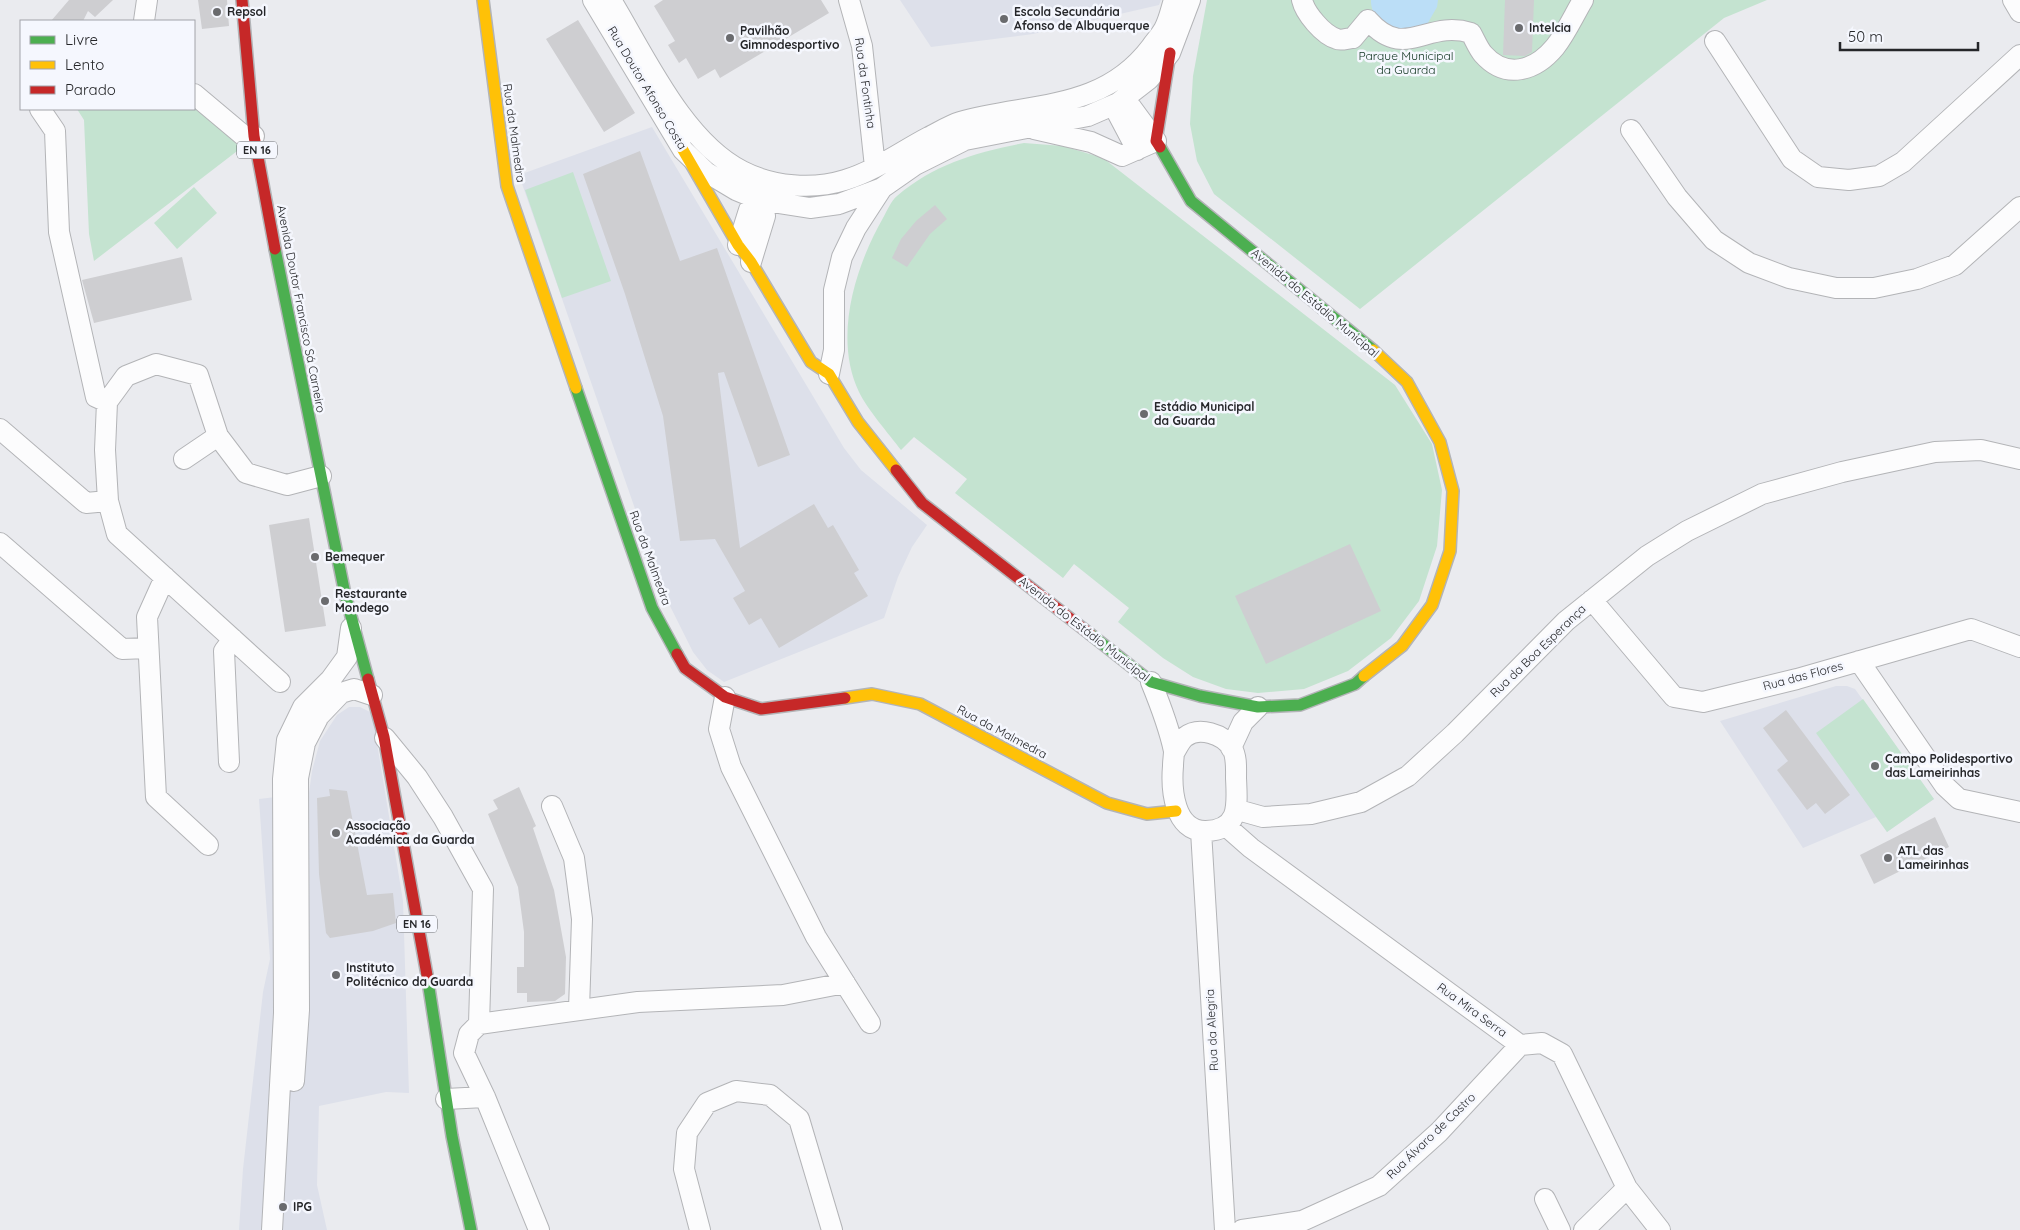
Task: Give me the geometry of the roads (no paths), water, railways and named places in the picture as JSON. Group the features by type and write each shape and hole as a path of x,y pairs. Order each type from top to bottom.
{"street":[{"path":"144,20 147,0"},
{"name":"Avenida Doutor Francisco Sá Carneiro","path":"242,0 254,136 284,297 352,621"},
{"name":"Rua da Malmedra","path":"483,0 507,186 649,598 685,668 724,696 761,709 872,694 920,704 1107,803 1146,814 1176,810"},
{"name":"Rua Doutor Afonso Costa","path":"593,0 683,150 706,172 736,190 760,200 810,208 839,204 882,188 915,165 964,140 1088,116 1113,94 1142,59 1164,29 1174,0"},
{"name":"Rua Doutor Afonso Costa","path":"611,0 684,120 710,150 743,172 787,185 813,185 845,180 875,167 906,149 959,123 1113,94 1149,79 1170,53 1190,0"},
{"name":"Rua da Fontinha","path":"849,0 862,46 875,167"},
{"path":"1302,0 1303,5 1322,30 1337,40 1353,38 1368,20 1380,33 1402,41 1432,32 1457,29 1471,33 1482,53 1498,66 1518,71 1538,63 1555,46 1583,0"},
{"path":"2013,0 2020,12"},
{"path":"1715,41 1792,159 1818,177 1850,180 1879,176 1903,162 2020,55"},
{"path":"1030,128 1091,142 1122,156 1156,141 1170,53"},
{"path":"1113,94 1118,114 1137,150"},
{"name":"Avenida do Estádio Municipal","path":"683,150 738,245 751,262 811,362 829,374 858,422 922,503 1151,682 1200,696 1258,707 1300,705 1355,684 1402,646 1432,605 1450,551 1453,491 1440,442 1407,382 1360,337 1191,201 1156,141 1131,108 1113,94"},
{"path":"195,95 244,136 254,136"},
{"path":"41,110 55,131 59,232 96,397 107,402"},
{"path":"1630,130 1677,197 1714,240 1749,263 1789,278 1836,288 1874,288 1918,279 1955,265 2020,207"},
{"path":"738,245 750,210 760,200 766,180"},
{"path":"829,374 834,350 834,290 842,257 856,228 882,188"},
{"path":"751,262 765,216 760,200"},
{"path":"280,682 117,534 108,501 105,450 107,402 126,376 156,364 198,375 218,436 246,473 287,485 321,476"},
{"path":"0,429 86,503 108,501"},
{"path":"184,459 218,436"},
{"name":"Rua da Boa Esperança","path":"1238,810 1263,817 1312,814 1361,802 1408,776 1456,733 1566,621 1647,556 1687,531 1762,494 1842,472 1936,452 1981,450 2020,459"},
{"path":"0,543 122,649 148,648"},
{"path":"165,577 147,617 156,797 208,845"},
{"name":"Rua das Flores","path":"1592,600 1674,698 1703,702 1859,661 1945,786 1959,799 2020,812"},
{"path":"272,1230 284,1014 290,779 319,716 341,693 363,692 355,659 352,621"},
{"path":"1859,661 1971,629 2020,647"},
{"path":"229,762 224,651 233,638"},
{"path":"284,1230 299,1010 287,740 303,707 331,679 355,659"},
{"path":"1151,682 1162,709 1174,753 1172,767 1176,810 1186,824 1201,831 1214,830 1226,826 1238,810 1236,760 1231,748 1217,734 1201,732 1185,737 1174,753"},
{"name":"EN 16","path":"363,692 384,737 441,1055 446,1099 471,1230"},
{"path":"724,696 719,729 731,767 816,937 870,1023"},
{"path":"1231,748 1243,722 1258,707"},
{"path":"384,737 416,777 443,817 484,889 479,1024"},
{"path":"552,806 574,858 581,910 579,1009"},
{"name":"Rua Mira Serra","path":"1226,826 1250,848 1520,1045 1542,1043 1562,1054 1627,1188 1660,1230"},
{"name":"Rua da Alegria","path":"1201,831 1225,1230"},
{"path":"539,1230 485,1097 464,1053 469,1034 479,1024 638,1002 783,995 845,983"},
{"name":"Rua Álvaro de Castro","path":"1242,1230 1302,1221 1379,1186 1438,1132 1520,1045"},
{"path":"441,1055 464,1053"},
{"path":"700,1230 684,1170 687,1133 707,1103 736,1091 770,1095 799,1119 832,1230"},
{"path":"446,1099 485,1097"},
{"path":"1584,1230 1627,1188"},
{"path":"1545,1199 1560,1230"}],"water":[{"path":"1371,0 1438,0 1437,7 1425,28 1399,34 1392,32 1381,24 1371,6"}],"place":[{"name":"Repsol","path":"217,12"},
{"name":"Escola Secundária Afonso de Albuquerque","path":"1004,19"},
{"name":"Intelcia","path":"1519,28"},
{"name":"Pavilhão Gimnodesportivo","path":"730,38"},
{"name":"Estádio Municipal da Guarda","path":"1144,414"},
{"name":"Bemequer","path":"315,557"},
{"name":"Restaurante Mondego","path":"325,601"},
{"name":"Campo Polidesportivo das Lameirinhas","path":"1875,766"},
{"name":"Associação Académica da Guarda","path":"336,833"},
{"name":"ATL das Lameirinhas","path":"1888,858"},
{"name":"Instituto Politécnico da Guarda","path":"336,975"},
{"name":"IPG","path":"283,1207"}],"park label":[{"name":"Parque Municipal da Guarda","path":"1406,63"}]}
